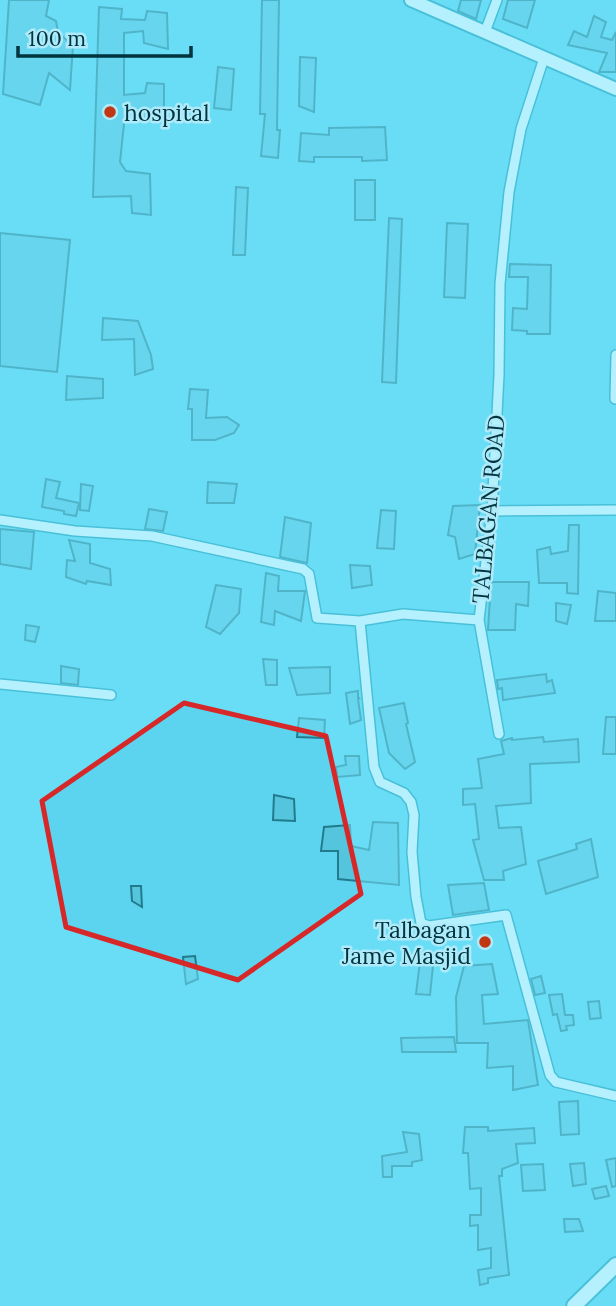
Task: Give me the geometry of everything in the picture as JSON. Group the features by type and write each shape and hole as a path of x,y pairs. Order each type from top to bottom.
{"highway":[{"path":"574,1306 616,1265"}],"main road":[{"path":"411,0 616,89"}],"street":[{"path":"485,33 497,0"},
{"name":"TALBAGAN ROAD","path":"0,520 75,531 152,536 303,569 310,577 317,618 360,621 403,614 479,620 492,511 499,376 500,284 509,192 521,130 537,72 544,58"},
{"path":"615,399 616,355"},
{"path":"492,511 616,510"},
{"path":"479,620 499,734"},
{"path":"360,621 374,767 380,782 404,793 411,802 414,815 412,852 421,923 429,926 506,915 550,1075 556,1082 616,1096"},
{"path":"0,684 111,695"}],"highlighted area":[{"path":"184,703 326,736 361,894 238,980 66,927 42,801"}],"shaded area":[{"path":"0,0 616,0 616,1306 0,1306"}],"building":[{"path":"9,0 49,0 46,16 56,21 58,33 73,45 70,90 49,73 40,105 3,94"},
{"path":"262,0 279,0 278,158 261,156 265,114 260,114"},
{"path":"461,0 481,0 476,19 458,11"},
{"path":"508,0 535,0 527,28 503,19"},
{"name":"hospital","path":"99,7 122,9 121,19 145,20 147,11 167,13 168,49 144,43 143,31 124,33 124,95 145,93 147,83 164,84 164,121 144,120 126,105 120,162 126,171 150,174 151,215 132,213 131,196 93,197"},
{"path":"594,16 606,22 601,37 612,40 616,32 616,72 599,72 607,53 568,45 574,31 587,37"},
{"path":"300,57 316,58 314,112 299,106"},
{"path":"218,67 234,69 231,110 214,108"},
{"path":"385,127 387,160 314,157 314,162 299,161 301,133 329,135 329,128"},
{"path":"355,180 375,180 375,220 355,220"},
{"path":"236,187 248,188 245,255 233,255"},
{"path":"389,218 402,219 396,383 382,382"},
{"path":"447,223 468,224 465,298 444,297"},
{"path":"0,233 70,240 57,372 0,366"},
{"path":"510,264 551,265 550,334 527,334 527,331 512,330 513,308 527,309 528,277 509,277"},
{"path":"103,318 138,321 151,355 153,369 135,375 134,339 102,340"},
{"path":"67,376 103,379 103,398 66,400"},
{"path":"190,389 208,390 206,418 227,417 239,425 234,433 215,440 192,440 192,409 188,409"},
{"path":"46,479 60,482 56,498 79,503 76,516 42,507"},
{"path":"208,482 237,484 234,503 207,503"},
{"path":"81,484 93,486 89,511 80,510"},
{"path":"480,505 475,554 459,559 455,537 448,535 453,506"},
{"path":"149,509 167,512 163,531 145,529"},
{"path":"381,510 396,511 394,549 377,548"},
{"path":"285,517 311,523 307,563 280,557"},
{"path":"569,525 579,525 578,594 567,593 567,583 539,583 537,550 550,547 551,554 568,551"},
{"path":"0,529 34,532 31,569 0,564"},
{"path":"69,540 90,544 90,563 110,569 111,585 87,581 86,584 66,577 67,560 75,561"},
{"path":"350,565 370,566 372,585 352,588"},
{"path":"266,573 279,576 278,591 305,591 301,621 275,611 274,625 261,622"},
{"path":"491,582 529,582 528,606 516,604 515,630 488,630"},
{"path":"216,585 241,589 239,613 220,634 206,627"},
{"path":"598,591 616,593 616,621 595,621"},
{"path":"556,603 571,605 567,624 556,621"},
{"path":"26,625 39,627 35,642 25,640"},
{"path":"263,659 277,660 277,685 266,685"},
{"path":"61,666 79,669 78,685 61,683"},
{"path":"330,667 330,693 297,695 289,668"},
{"path":"546,674 547,682 552,680 555,693 503,700 502,688 498,689 497,680"},
{"path":"358,691 361,720 350,724 346,693"},
{"path":"404,703 415,762 405,769 389,753 379,708"},
{"path":"606,717 616,717 616,754 603,754"},
{"path":"299,718 325,720 324,738 297,737"},
{"path":"543,737 544,742 578,739 579,762 530,764 531,803 496,806 499,828 521,827 526,864 503,871 504,880 484,880 473,840 479,839 475,804 463,805 463,789 482,788 478,759 504,754 501,741"},
{"path":"345,756 359,756 360,775 337,777 336,767 346,765"},
{"path":"274,795 294,799 295,821 273,820"},
{"path":"373,822 398,823 399,885 338,879 338,851 321,851 324,827 350,825 351,846 369,850"},
{"path":"591,839 598,877 546,894 538,861 577,849 576,844"},
{"path":"484,883 489,910 453,915 448,885"},
{"path":"131,886 141,886 142,907 132,901"},
{"path":"421,953 434,956 430,995 416,994"},
{"path":"195,956 198,979 186,984 183,957"},
{"path":"492,964 498,994 482,995 484,1024 528,1020 538,1085 513,1090 513,1066 487,1068 488,1043 457,1043 456,997 464,966"},
{"path":"541,976 545,993 535,995 531,979"},
{"path":"562,994 565,1015 573,1015 574,1025 566,1026 567,1030 561,1031 557,1014 553,1015 549,995"},
{"path":"599,1001 601,1018 590,1019 588,1002"},
{"path":"454,1037 456,1052 402,1052 401,1038"},
{"path":"578,1101 579,1134 561,1135 559,1102"},
{"path":"465,1127 488,1127 488,1131 534,1128 535,1143 516,1144 518,1163 502,1169 502,1176 499,1176 509,1275 488,1278 488,1283 480,1285 478,1270 491,1268 491,1248 478,1250 478,1225 470,1226 470,1215 481,1215 481,1188 470,1189 468,1153 463,1153"},
{"path":"403,1132 419,1134 422,1160 412,1162 412,1166 392,1166 392,1177 383,1177 382,1156 407,1152"},
{"path":"616,1158 616,1186 612,1187 606,1160"},
{"path":"584,1163 586,1184 573,1186 570,1164"},
{"path":"543,1164 545,1190 523,1191 521,1165"},
{"path":"606,1186 609,1196 595,1199 592,1189"},
{"path":"564,1219 579,1219 583,1231 565,1232"}],"place":[{"name":"hospital","path":"110,112"},
{"name":"Talbagan Jame Masjid","path":"485,942"}]}
